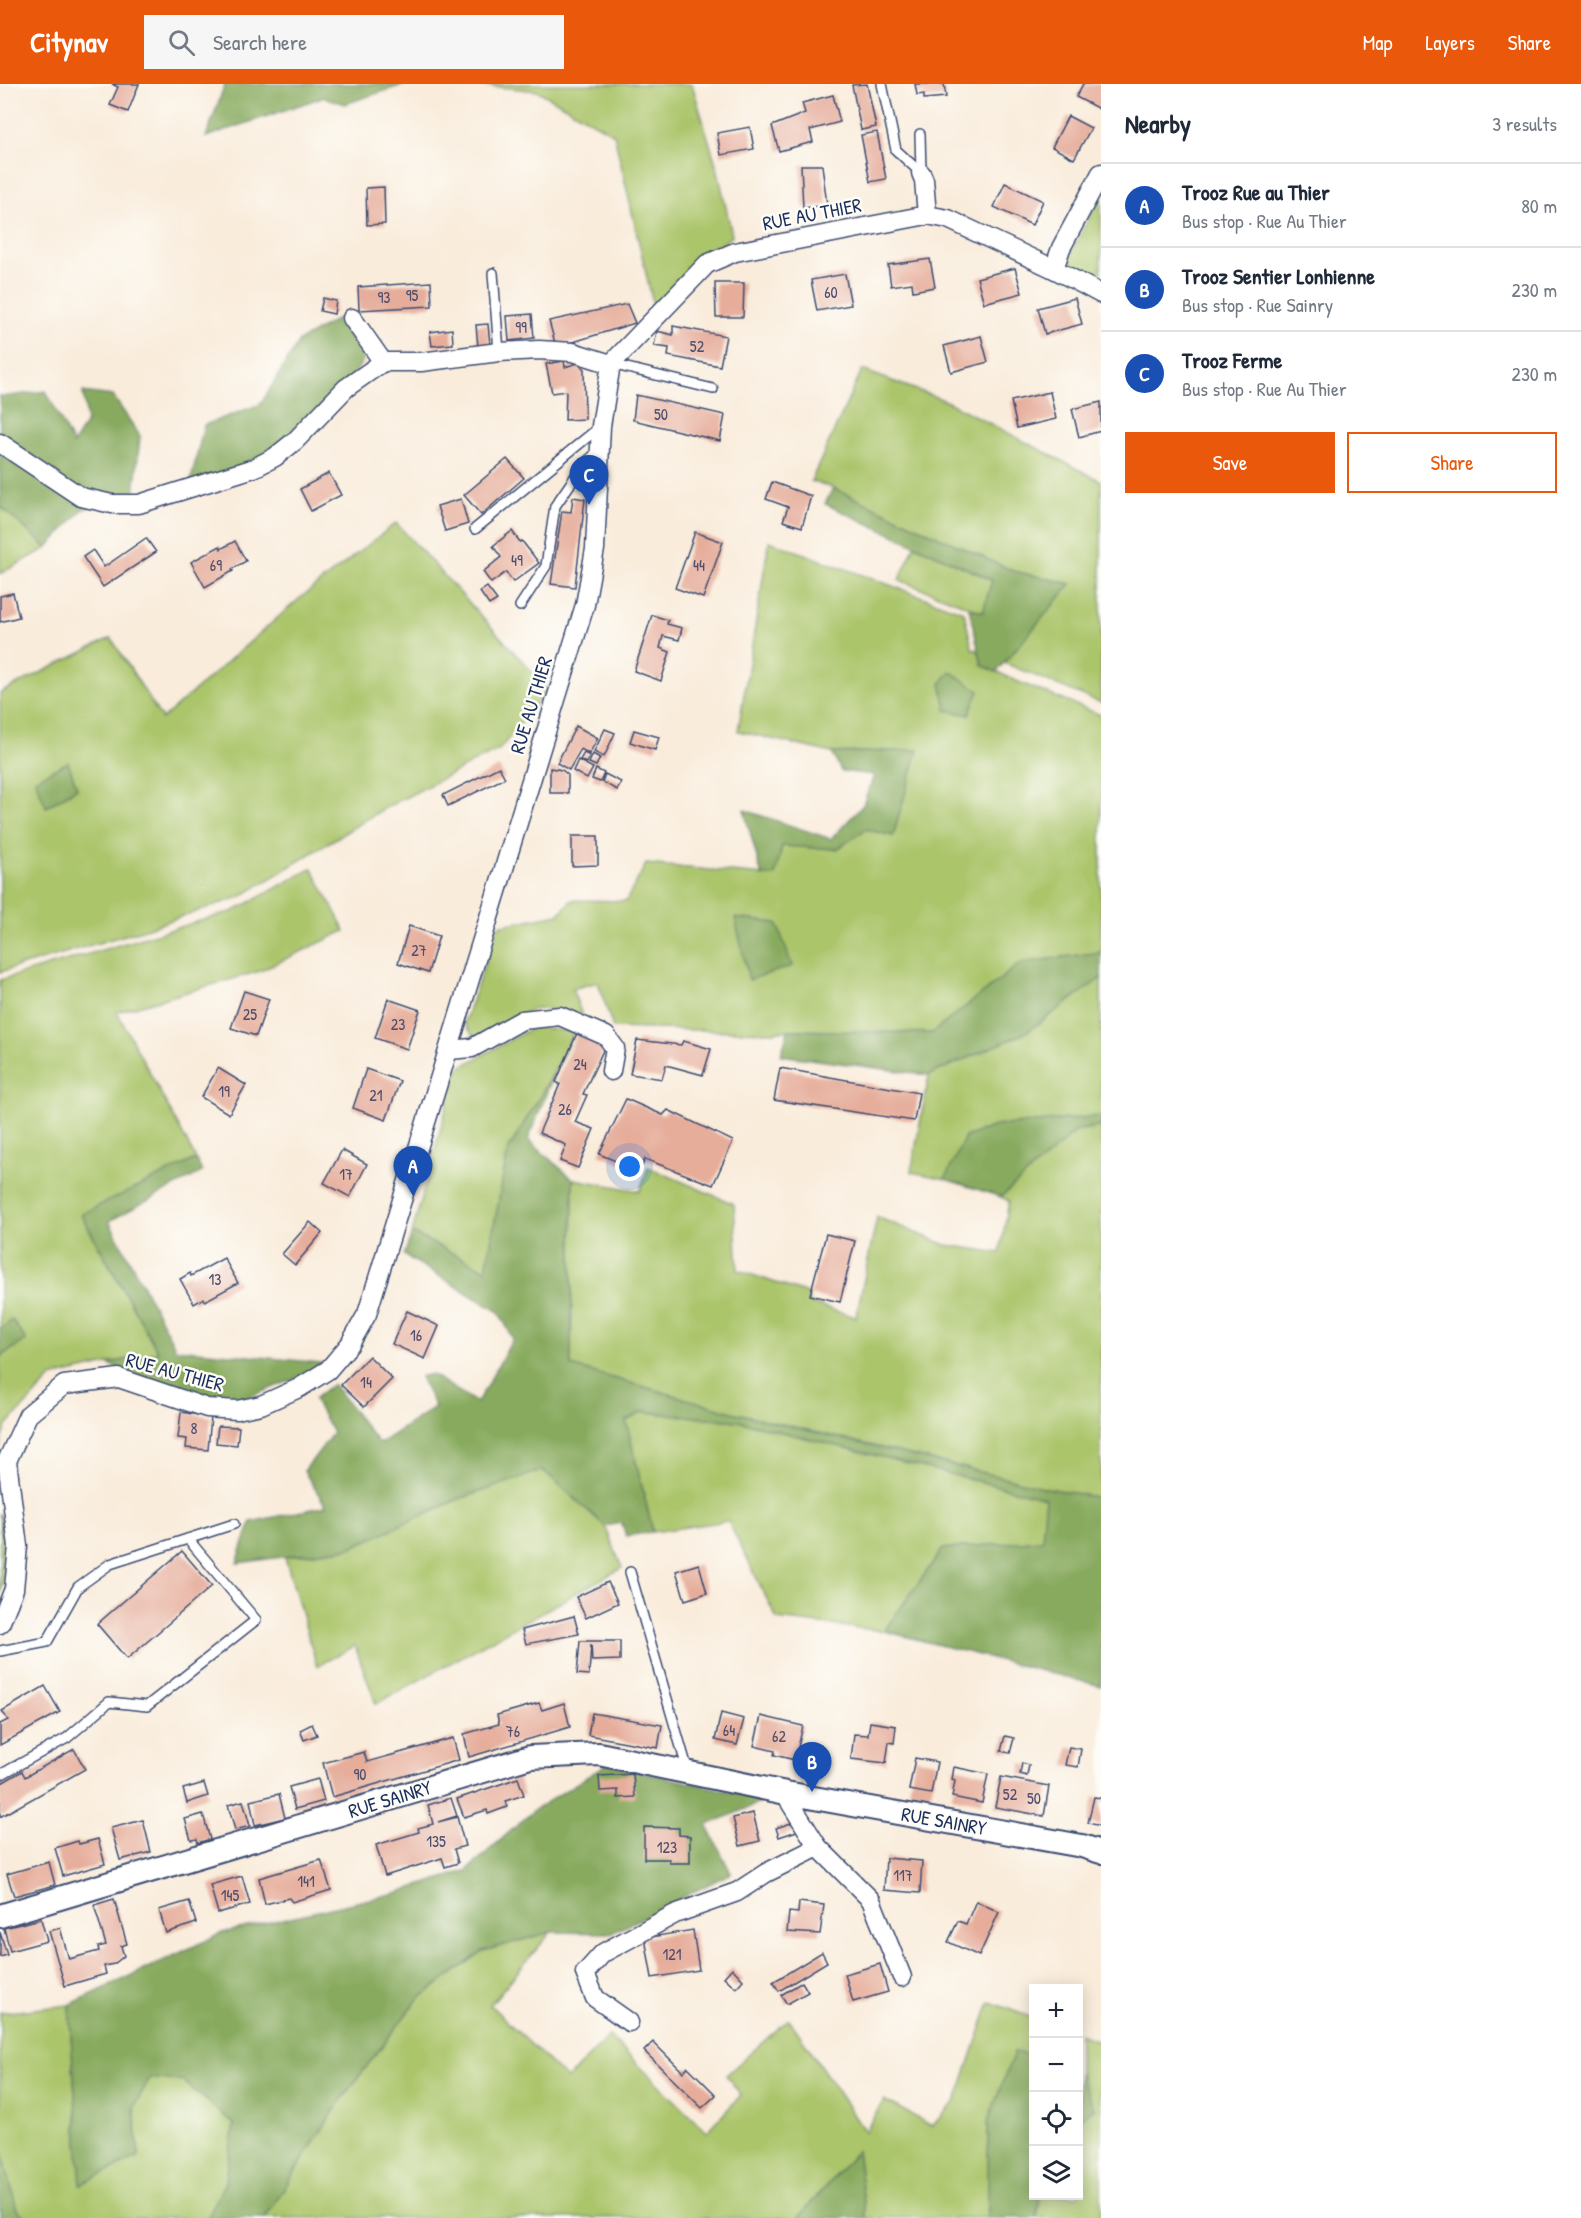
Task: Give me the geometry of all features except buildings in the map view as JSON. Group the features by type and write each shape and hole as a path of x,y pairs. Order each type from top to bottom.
{"street":[{"path":"921,173 924,180 927,215"},
{"path":"1054,269 1061,248 1101,173"},
{"name":"RUE AU THIER","path":"0,1624 14,1589 18,1546 7,1461 28,1415 64,1385 119,1378 207,1408 237,1410 261,1405 299,1388 328,1370 350,1344 367,1314 585,605 595,549 601,426 611,364 707,264 735,252 927,215 948,219 1101,294"},
{"path":"352,318 383,362"},
{"path":"0,443 81,498 112,504 139,504 254,468 276,457 295,441 346,388 383,362 421,362 499,352 539,350 573,352 611,364"},
{"path":"449,1050 472,1048 522,1020 560,1016 606,1036 615,1048 611,1071"},
{"name":"RUE SAINRY","path":"0,1916 530,1757 599,1754 786,1793 1082,1846 1101,1852"},
{"path":"786,1793 818,1847 871,1900 902,1977"},
{"path":"629,2022 595,1998 585,1973 603,1953 675,1914 737,1892 766,1873 818,1847"}],"lane":[{"path":"882,84 896,150 921,173"},
{"path":"920,134 921,173"},
{"path":"493,273 499,352"},
{"path":"611,364 713,389"},
{"path":"475,529 601,426"},
{"path":"520,606 546,566 555,506 584,464 600,451"},
{"path":"0,1651 47,1642 78,1587 110,1564 234,1524"},
{"path":"0,1774 67,1738 109,1702 147,1706 256,1620 188,1539"},
{"path":"630,1572 689,1772"}],"green space":[{"path":"225,84 406,84 345,104 323,97 206,137"},
{"path":"469,84 692,84 718,171 732,235 654,308 614,134 538,91"},
{"path":"1101,194 1101,286 1073,269 1069,257"},
{"path":"344,315 344,324 368,352 322,426 271,461 190,484 204,425 261,404 299,341"},
{"path":"862,370 944,400 1101,481 1101,703 1004,663 1071,584 1013,571 833,488 811,481"},
{"path":"46,391 73,444 87,421 83,392 113,396 140,436 134,496 83,509 47,548 0,506 0,395 2,397"},
{"path":"833,488 1013,571 1071,584 996,672 982,665 969,608 983,612 992,580 825,504"},
{"path":"0,506 47,548 0,574"},
{"path":"396,523 548,689 500,749 385,808 240,897 139,931 0,972 0,693 111,638 162,719 299,599","holes":["35,779 77,788 47,807"]},
{"path":"769,541 964,612 972,648 979,652 983,665 1016,681 1101,715 1101,952 1021,963 932,1033 613,1028 598,982 572,989 582,1015 536,1008 475,1038 464,1023 498,926 559,914 572,900 626,901 646,864 774,876 782,846 837,849 866,829 893,836 917,750 832,753 738,731"},
{"path":"915,545 992,580 983,612 899,580"},
{"path":"950,671 979,691 969,715 946,710 941,683"},
{"path":"918,750 893,836 866,829 837,849 782,846 775,876 762,876 744,810 831,839 863,805 874,775 841,771 832,753"},
{"path":"68,762 77,788 46,807 35,779"},
{"path":"312,868 345,931 260,971 117,1012 196,1159 81,1215 158,1352 52,1377 6,1426 0,1449 0,1357 26,1340 12,1321 0,1329 0,980 234,911"},
{"path":"735,918 777,923 792,966 749,980"},
{"path":"1101,952 1101,978 1025,1033 929,1075 781,1055 788,1030 932,1033 1021,963"},
{"path":"1101,978 1101,1116 995,1126 965,1137 945,1179 911,1172 929,1075 1025,1033"},
{"path":"534,1027 574,1032 555,1071 508,1150 486,1270 412,1233 457,1069"},
{"path":"555,1071 528,1140 573,1179 571,1366 732,1412 1047,1488 1101,1498 1101,1686 884,1631 943,1549 1042,1540 1046,1498 738,1421 643,1412 626,1421 653,1532 626,1536 622,1523 605,1526 543,1470 456,1500 350,1548 237,1563 251,1522 326,1506 304,1471 333,1433 314,1399 333,1384 379,1444 435,1407 420,1377 431,1374 477,1403 513,1339 499,1312 404,1255 412,1233 486,1270 508,1150"},
{"path":"1101,1116 1101,1126 1076,1131 1001,1197 945,1179 965,1137 995,1126"},
{"path":"1101,1126 1101,1498 1047,1488 732,1412 571,1366 573,1179 640,1191 648,1167 734,1204 738,1270 808,1294 809,1303 856,1317 877,1217 946,1245 1000,1253 1009,1201 1001,1197 1076,1131"},
{"path":"196,1159 202,1172 109,1221 176,1349 322,1363 312,1372 226,1406 144,1382 108,1364 158,1352 81,1214"},
{"path":"12,1320 26,1340 0,1357 0,1329"},
{"path":"643,1412 738,1421 1046,1498 1042,1540 943,1549 884,1631 777,1619 728,1521 653,1532 626,1421"},
{"path":"543,1470 605,1526 622,1568 376,1704 355,1646 317,1666 285,1557 350,1548 456,1500"},
{"path":"0,1513 8,1563 0,1595"},
{"path":"607,1764 767,1800 707,1825 731,1873 612,1933 551,1932 483,1951 417,2000 341,2100 265,2218 208,2218 226,2180 234,2124 183,2081 149,2078 134,2107 139,2156 81,2184 69,2005 222,1933 396,1893 466,1871 533,1811"},
{"path":"551,1932 490,2005 567,2079 609,2036 707,2132 741,2095 726,2075 789,2019 865,2132 884,2100 932,2126 956,2101 990,2002 1029,2017 1029,2054 1014,2052 986,2218 866,2218 857,2151 798,2218 265,2218 341,2100 417,2000 483,1951"},
{"path":"69,2005 81,2184 139,2156 134,2107 150,2078 183,2081 234,2124 226,2180 208,2218 27,2218 17,2211 0,2143 0,2013"},
{"path":"1083,2035 1101,2042 1101,2218 1037,2218 1039,2200 1083,2200 1083,2116 1094,2109 1083,2081"},
{"path":"1014,2052 1029,2054 1029,2200 1039,2200 1037,2218 986,2218 988,2213 988,2121"},
{"path":"1083,2081 1094,2109 1083,2116"},
{"path":"0,2143 17,2210 27,2218 0,2218"},
{"path":"857,2151 866,2218 798,2218"}],"place":[{"name":"Trooz Ferme","path":"589,505"},
{"name":"Trooz Rue au Thier","path":"413,1196"},
{"name":"Trooz Sentier Lonhienne","path":"812,1792"}]}
